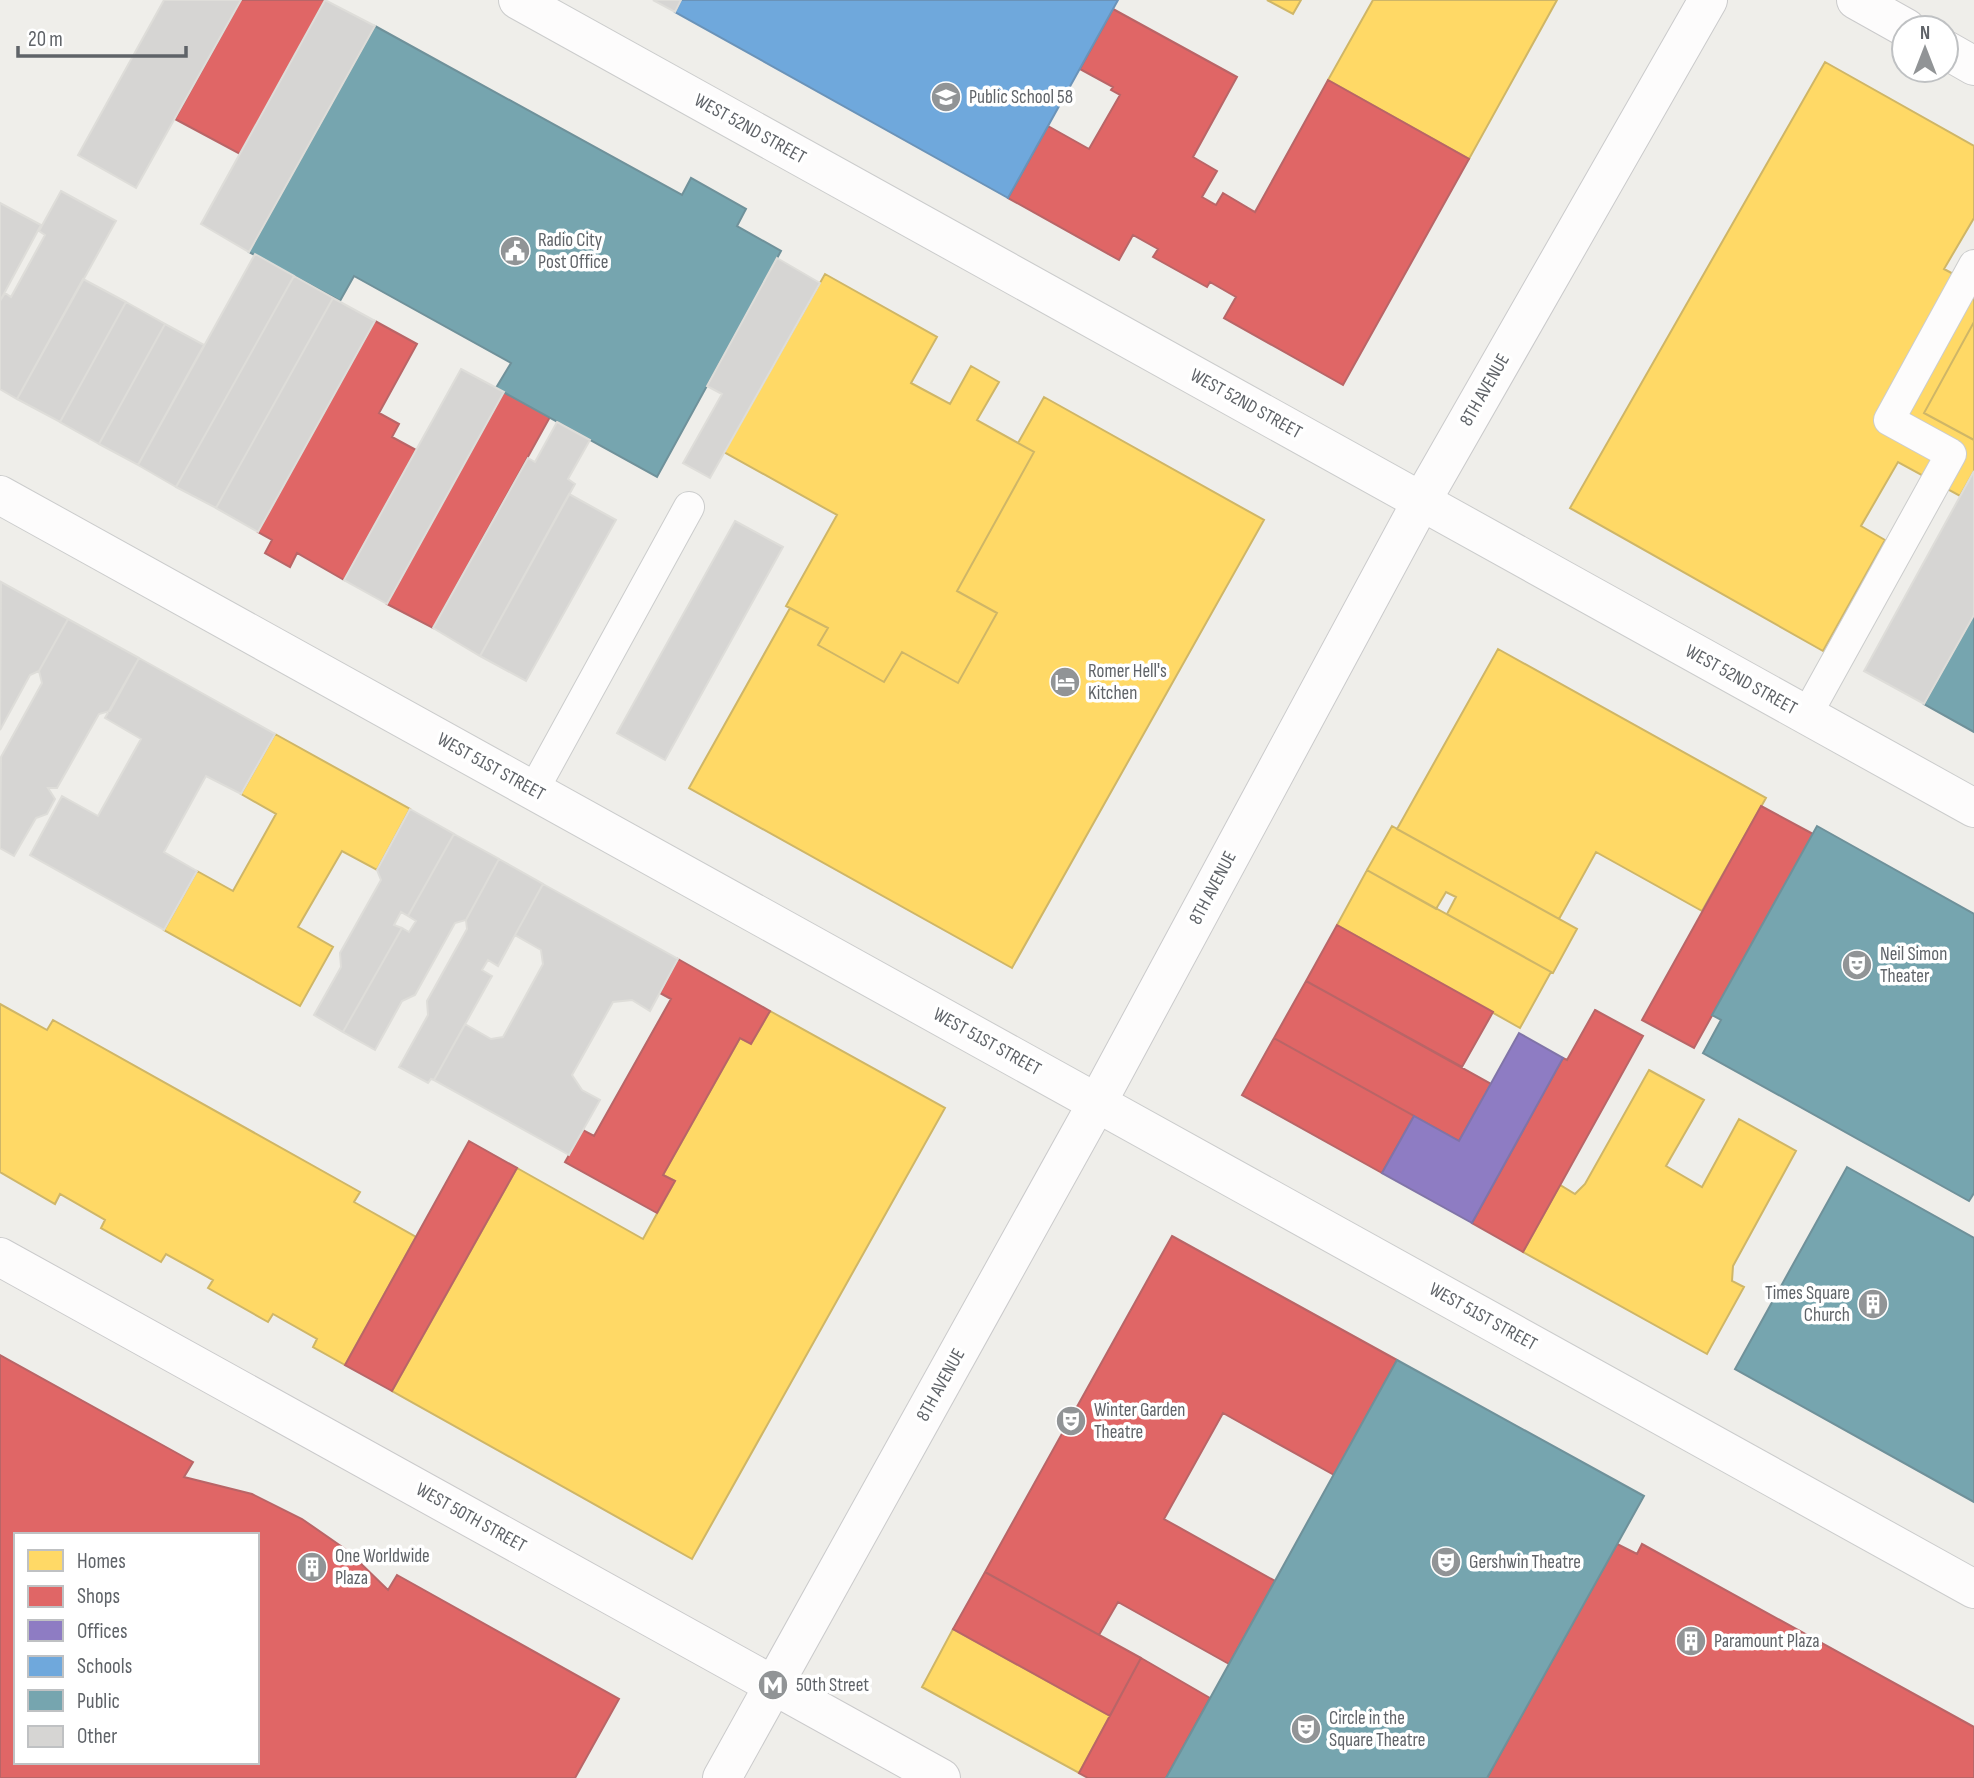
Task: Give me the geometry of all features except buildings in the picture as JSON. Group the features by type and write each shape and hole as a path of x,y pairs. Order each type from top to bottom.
{"street":[{"name":"WEST 52ND STREET","path":"518,0 1974,808"},
{"name":"8TH AVENUE","path":"722,1778 1097,1103 1421,502 1708,0"},
{"path":"1856,0 1890,19"},
{"name":"WEST 51ST STREET","path":"0,495 1974,1589"},
{"name":"WEST 50TH STREET","path":"0,1257 941,1778"}],"lane":[{"path":"1806,716 1951,454 1889,420 1974,265"},
{"path":"533,790 689,506"}],"place":[{"name":"Public School 58","path":"946,97"},
{"name":"Radio City Post Office","path":"515,251"},
{"name":"Romer Hell's Kitchen","path":"1065,682"},
{"name":"Neil Simon Theater","path":"1857,965"},
{"name":"Times Square Church","path":"1873,1304"},
{"name":"Winter Garden Theatre","path":"1071,1421"},
{"name":"Gershwin Theatre","path":"1446,1562"},
{"name":"One Worldwide Plaza","path":"312,1567"},
{"name":"Paramount Plaza","path":"1691,1641"},
{"name":"50th Street","path":"773,1685"},
{"name":"Circle in the Square Theatre","path":"1306,1729"}]}
